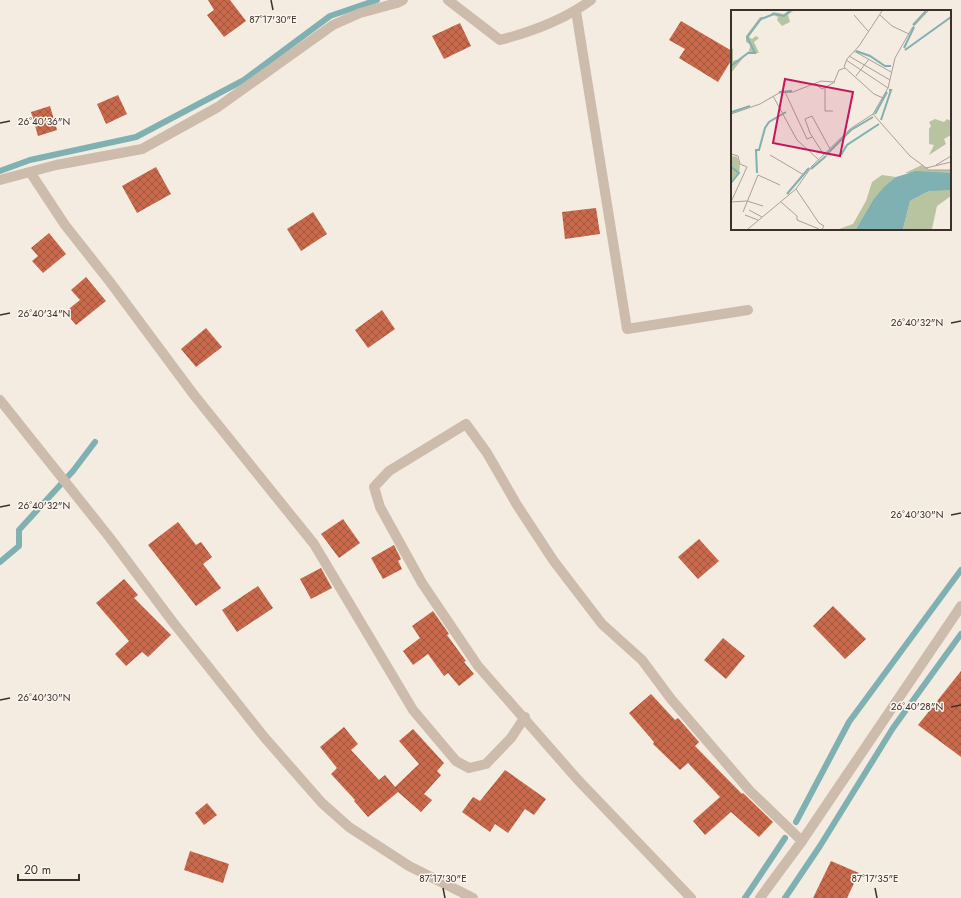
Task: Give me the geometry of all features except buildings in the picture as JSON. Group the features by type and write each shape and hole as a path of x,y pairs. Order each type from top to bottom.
{"street":[{"path":"0,180 30,172 142,149 218,107 333,25 360,13 403,0"},
{"path":"448,0 500,40 525,33 576,11 591,0"},
{"path":"576,11 626,329 748,310"},
{"path":"30,172 65,225 110,282 194,395 314,544 414,710 456,762 470,768 486,764 511,738 525,717"},
{"path":"0,400 265,738 322,803 349,827 409,866 473,898"},
{"path":"691,898 578,780 525,717 478,666 422,583 380,508 374,487 389,471 466,424 487,453 517,505 553,560 602,624 642,660 671,699 750,791 802,840"},
{"path":"760,898 802,840 961,606"}],"waterway":[{"path":"0,171 30,160 136,137 244,80 330,16 377,0"},
{"path":"0,562 19,546 19,530 73,471 95,442"},
{"path":"796,822 849,722 961,570"},
{"path":"785,898 820,846 893,728 961,634"},
{"path":"745,898 785,838"}]}
